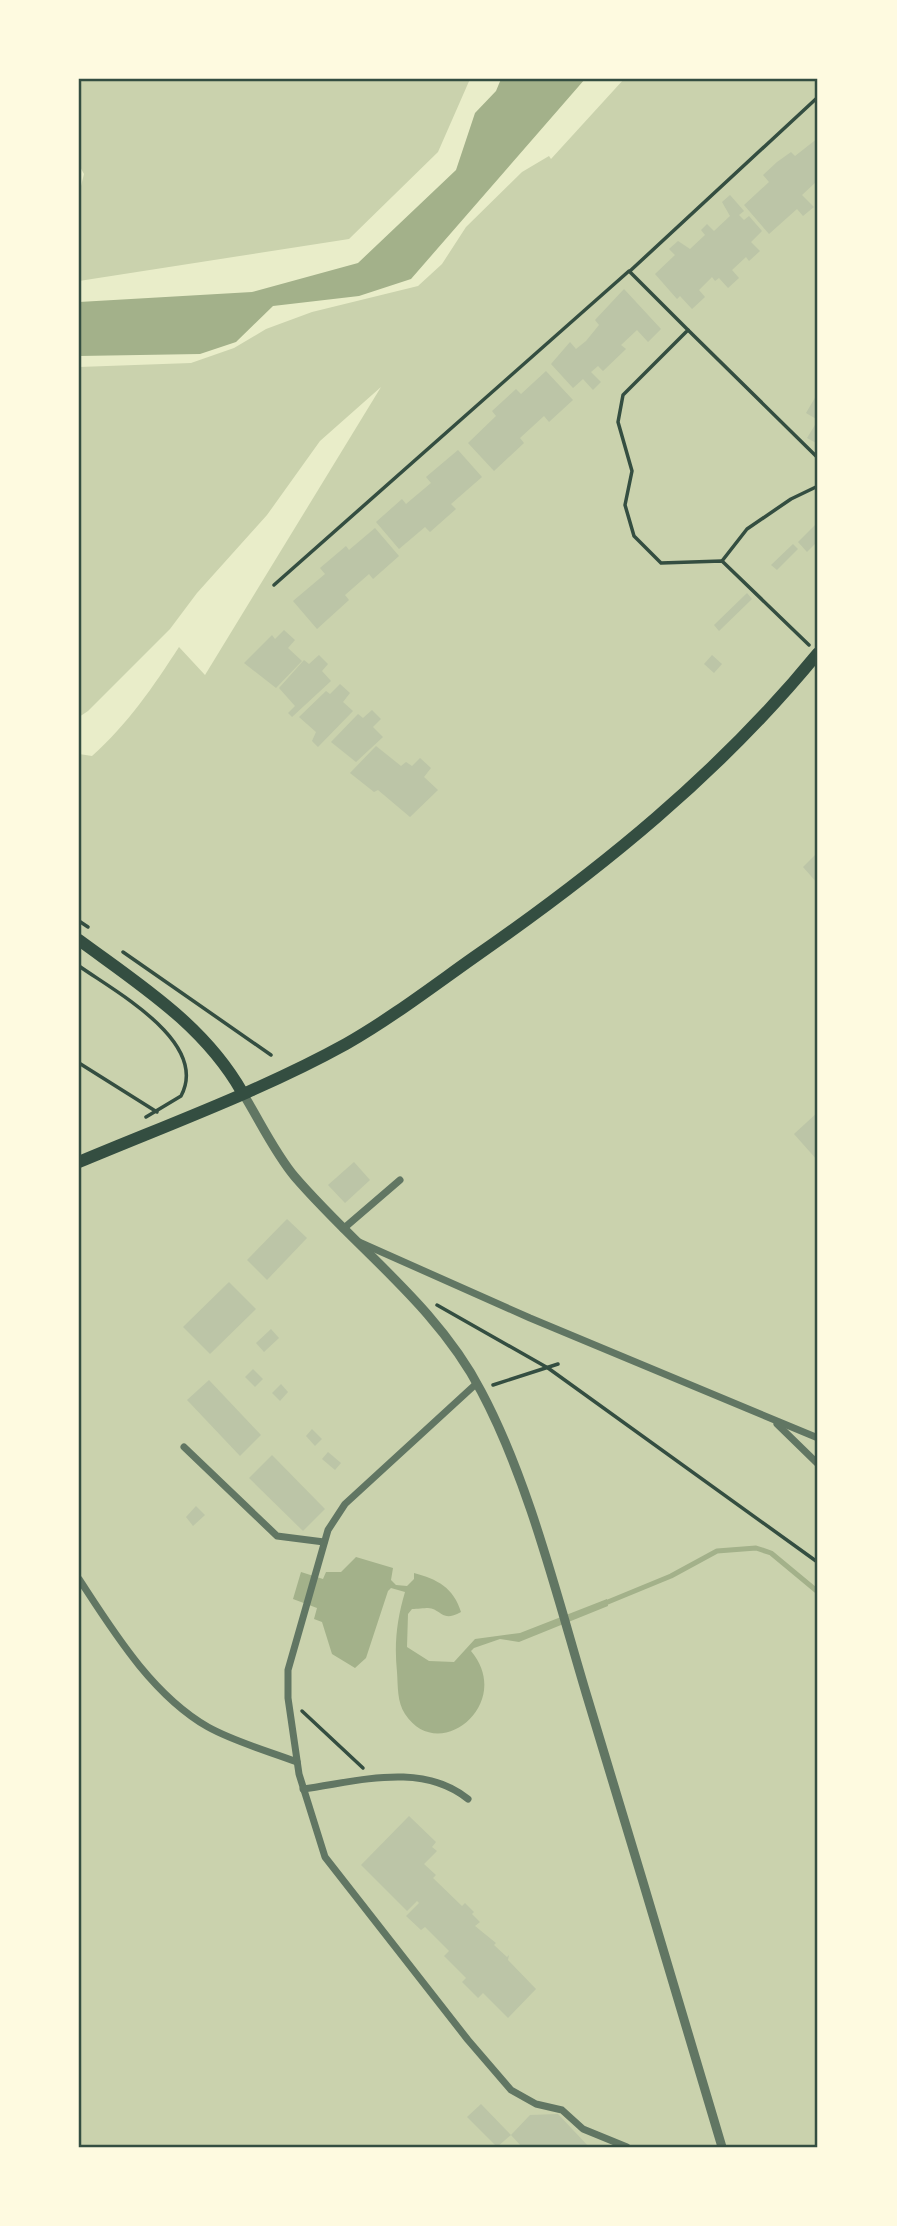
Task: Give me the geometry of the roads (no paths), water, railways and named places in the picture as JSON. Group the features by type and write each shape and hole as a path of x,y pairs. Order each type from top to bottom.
{"main road":[{"path":"79,1162 294,1070 368,1030 555,898 703,778 743,739 818,653"},
{"path":"79,940 196,1030 215,1050 242,1091"}],"street":[{"path":"242,1091 293,1174 343,1229 407,1290 479,1386 516,1471 567,1627 722,2147"},
{"path":"343,1229 400,1180"},
{"path":"352,1238 774,1422 818,1438"},
{"path":"479,1386 345,1504 324,1542 288,1670 288,1698 297,1762 325,1857 511,2090 536,2104 562,2110 583,2129 627,2147"},
{"path":"774,1422 818,1464"},
{"path":"184,1447 277,1536 324,1542"},
{"path":"79,1579 146,1672 176,1703 223,1734 297,1762"},
{"path":"303,1789 417,1776 443,1783 468,1799"}],"waterway":[{"path":"603,1604 671,1576 717,1551 756,1548 771,1553 818,1592"}]}
